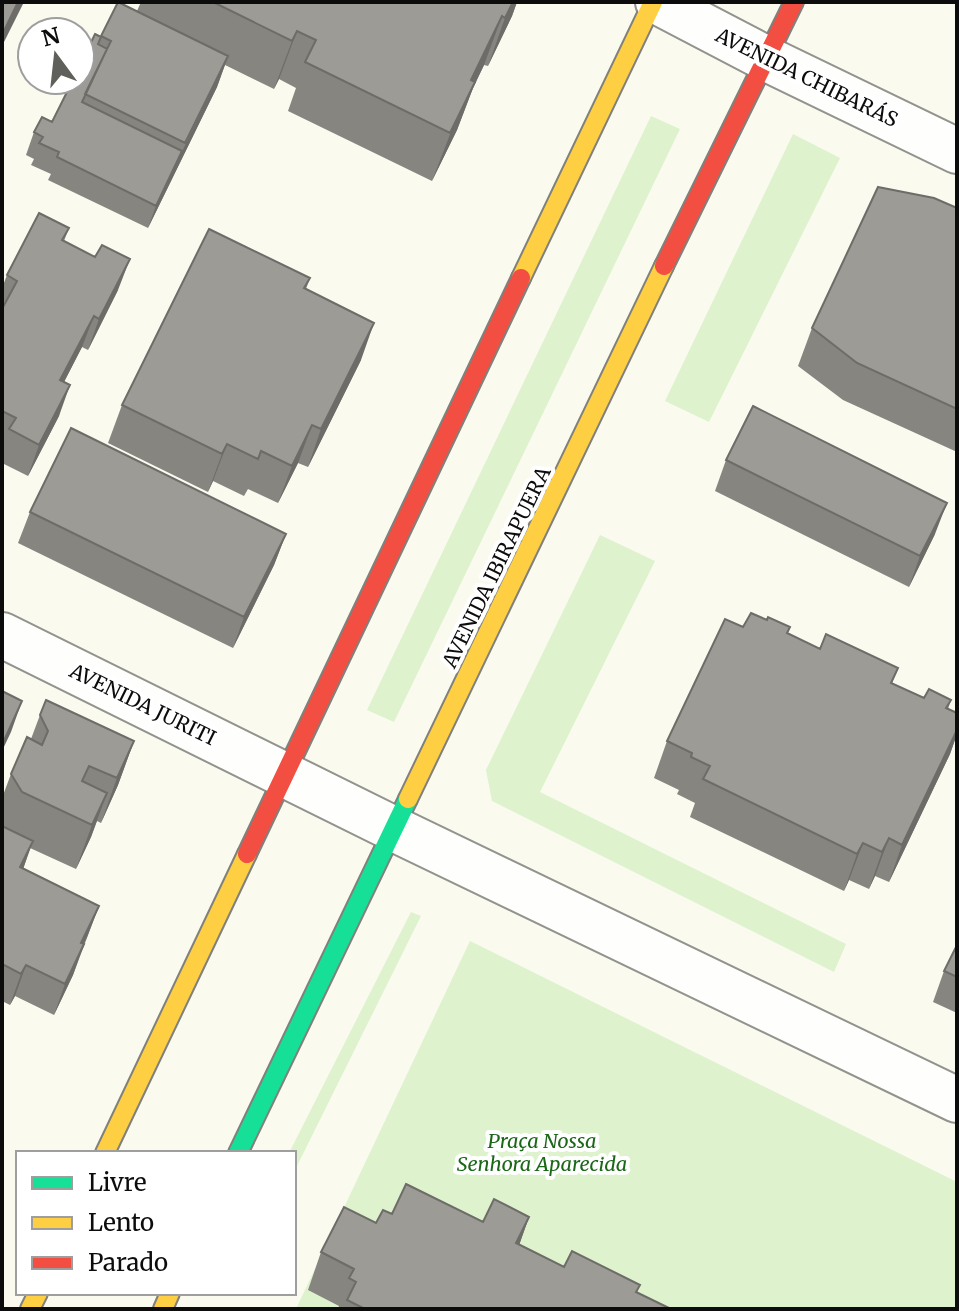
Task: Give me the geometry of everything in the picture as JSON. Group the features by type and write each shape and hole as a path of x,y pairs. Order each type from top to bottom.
{"main road":[{"path":"106,1151 655,2"},
{"name":"AVENIDA IBIRAPUERA","path":"239,1151 705,180 794,2"}],"street":[{"name":"AVENIDA CHIBARÁS","path":"655,2 957,151"},
{"name":"AVENIDA JURITI","path":"2,635 394,829"},
{"path":"394,829 957,1100"}],"green space":[{"path":"651,116 680,129 394,722 367,710"},
{"path":"793,134 840,158 709,422 665,401"},
{"path":"600,535 655,561 540,792 846,944 834,972 492,801 486,770"},
{"path":"411,912 421,916 296,1168 296,1151 290,1151"},
{"name":"Praça Nossa Senhora Aparecida","path":"470,941 957,1182 957,1309 296,1309"}],"building":[{"path":"2,2 18,2 2,35"},
{"path":"118,2 228,56 185,143 89,96 96,96 96,72 111,41 101,36"},
{"path":"213,2 513,2 505,18 502,16 471,80 475,82 450,133 305,62 316,40 297,31 292,41"},
{"path":"96,34 101,37 98,44 107,49 96,72"},
{"path":"65,96 85,96 82,102 182,151 156,206 57,157 59,152 39,143 43,137 34,132 42,117 52,122"},
{"path":"878,187 934,198 957,208 957,409 857,363 812,328"},
{"path":"39,213 69,228 62,240 95,257 102,245 130,259 99,319 94,316 60,380 70,385 39,445 9,429 16,418 2,411 2,309 17,281 7,275"},
{"path":"209,229 310,278 304,288 374,323 321,429 312,425 292,466 261,451 258,459 227,444 222,454 122,405"},
{"path":"753,406 947,503 920,556 726,460"},
{"path":"71,428 286,534 244,617 30,512"},
{"path":"751,613 790,627 787,633 820,649 826,634 898,668 891,683 924,698 929,689 951,700 946,708 957,713 957,730 902,845 889,838 882,852 863,843 857,854 703,779 710,766 667,741 725,619 743,627"},
{"path":"2,691 22,701 2,745"},
{"path":"46,700 134,741 117,778 89,766 82,781 107,793 92,825 22,792 11,774 27,737 42,745 48,731 40,715"},
{"path":"2,826 33,841 20,867 99,906 65,984 26,965 21,974 2,964"},
{"path":"957,945 957,977 944,971"},
{"path":"406,1184 483,1222 494,1199 529,1217 516,1243 564,1267 572,1251 640,1285 636,1292 671,1309 365,1309 347,1300 356,1282 349,1278 354,1269 321,1252 344,1207 376,1223 383,1210 392,1214"}],"traffic: fast":[{"path":"239,1151 408,799"}],"traffic: slow":[{"path":"521,278 653,2"},
{"path":"408,799 664,266"},
{"path":"106,1151 247,854"},
{"path":"30,1309 37,1295"},
{"path":"163,1309 169,1295"}],"traffic: jam":[{"path":"664,266 794,2"},
{"path":"247,854 521,278"}]}
